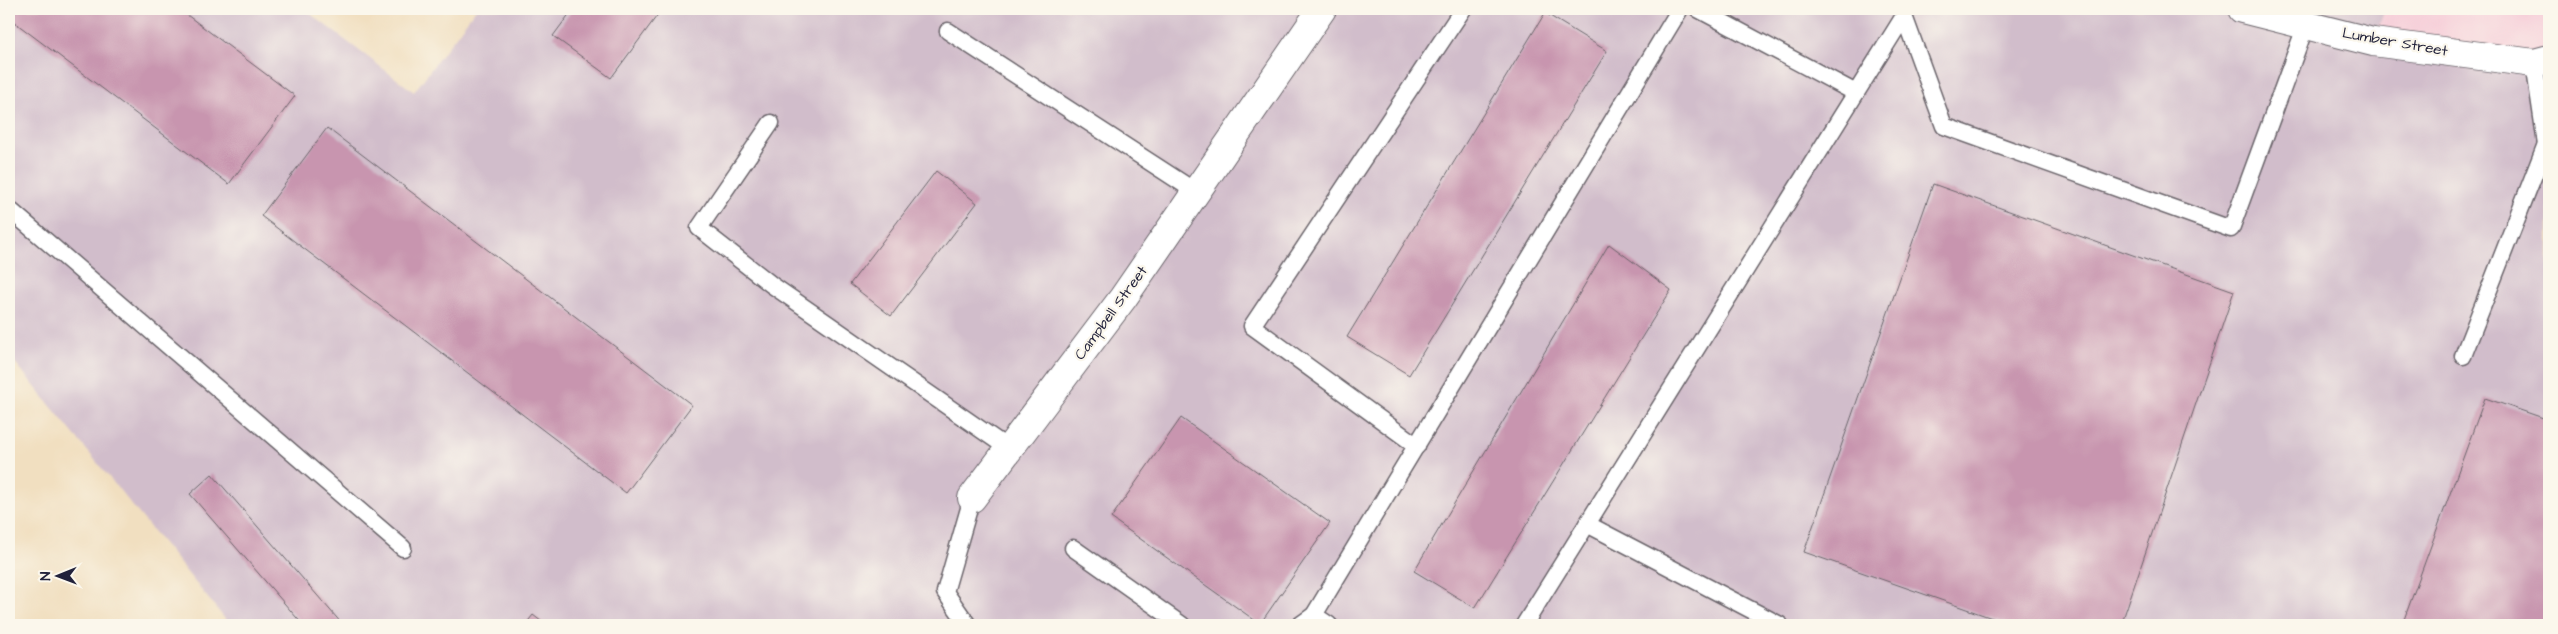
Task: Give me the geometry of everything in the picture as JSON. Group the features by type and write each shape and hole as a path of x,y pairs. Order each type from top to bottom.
{"street":[{"name":"Campbell Street","path":"972,498 1123,298 1322,9"},
{"name":"Lumber Street","path":"2242,9 2373,42 2542,61"}],"lane":[{"path":"1417,446 1252,326 1463,9"},
{"path":"1300,625 1314,615 1680,9"},
{"path":"1698,9 1856,93"},
{"path":"1524,625 1905,13"},
{"path":"1905,13 1944,126 2231,229 2306,25"},
{"path":"948,31 1196,192"},
{"path":"2463,356 2547,148 2542,61"},
{"path":"771,123 699,228 772,285 1009,449"},
{"path":"9,209 403,548"},
{"name":"Campbell Street","path":"968,625 945,592 972,498"},
{"path":"1587,524 1780,625"},
{"path":"1073,548 1182,625"},
{"path":"1314,615 1329,625"}],"shaded area":[{"path":"9,9 304,9 414,92 476,9 2385,9 2373,42 2549,59 2549,625 230,625 9,355"},
{"path":"2385,9 2549,9 2549,59 2373,42"}],"building":[{"path":"9,9 179,9 295,96 229,184 9,18"},
{"path":"573,9 662,9 611,78 553,36"},
{"path":"1545,13 1607,51 1409,375 1347,337"},
{"path":"327,128 692,405 626,493 261,216"},
{"path":"936,171 977,203 891,316 850,284"},
{"path":"1933,184 2234,291 2121,625 2012,625 1804,552"},
{"path":"1609,244 1671,290 1475,608 1414,571"},
{"path":"2485,398 2549,420 2549,612 2545,625 2402,625"},
{"path":"1181,418 1330,523 1260,624 1111,518"},
{"path":"212,474 343,625 303,625 190,494"},
{"path":"533,615 546,625 525,625"}]}
